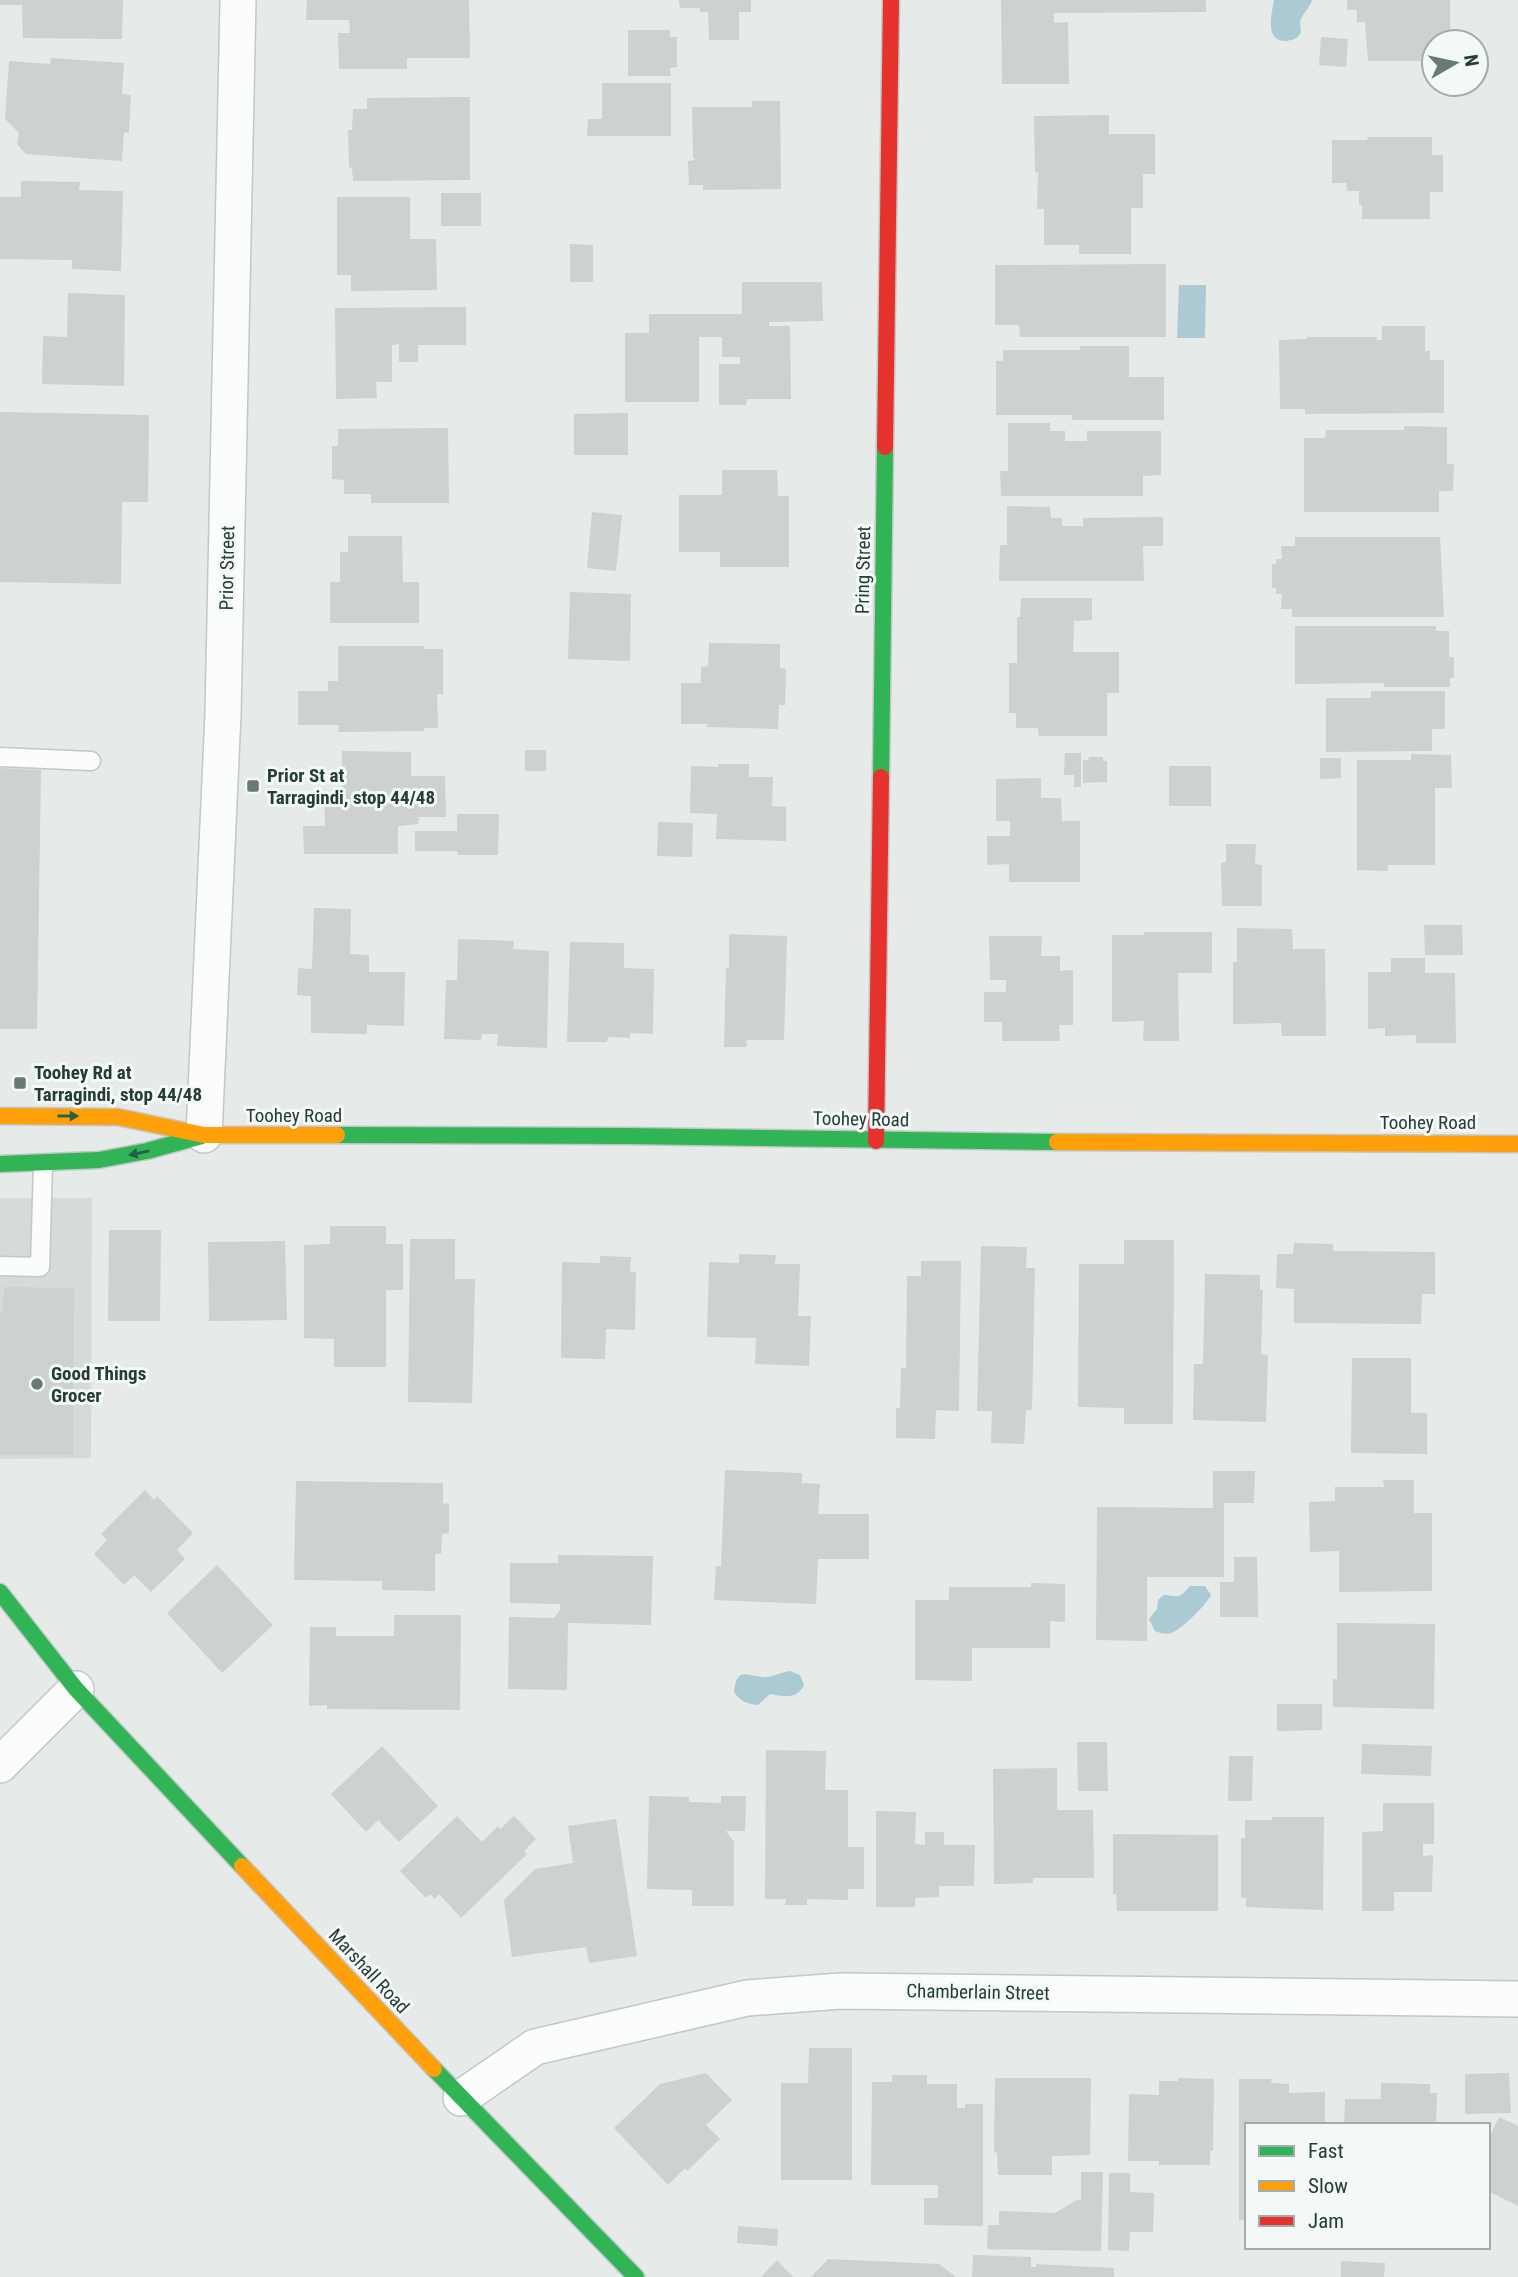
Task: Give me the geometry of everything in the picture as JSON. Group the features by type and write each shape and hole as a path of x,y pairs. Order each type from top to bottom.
{"main road":[{"name":"Pring Street","path":"876,1141 891,0"},
{"name":"Toohey Road","path":"0,1116 118,1117 204,1135 1518,1144"},
{"name":"Toohey Road","path":"0,1164 43,1164 113,1158 142,1153 204,1135"},
{"name":"Marshall Road","path":"0,1592 76,1689 461,2098 636,2277"},
{"name":"Marshall Road","path":"18,1641 76,1689"}],"street":[{"name":"Prior Street","path":"204,1135 223,714 237,0"},
{"path":"0,1765 76,1689"},
{"name":"Chamberlain Street","path":"461,2098 535,2047 747,1998 841,1991 1518,1999"}],"lane":[{"path":"0,757 91,761"},
{"path":"0,1266 40,1267 43,1164"}],"shaded area":[{"path":"0,1198 92,1198 91,1458 0,1459"}],"water":[{"path":"1274,0 1312,0 1300,21 1300,34 1291,40 1278,40 1274,36 1271,19"},
{"path":"1179,285 1206,285 1205,338 1177,338"},
{"path":"1190,1586 1205,1586 1211,1595 1205,1604 1175,1631 1167,1634 1155,1631 1149,1619 1157,1609 1158,1600 1164,1595 1181,1595"},
{"path":"790,1671 800,1675 804,1685 794,1695 770,1694 758,1705 744,1702 734,1692 738,1678 742,1675 767,1677"}],"building":[{"path":"0,0 123,0 122,39 23,38 22,5 0,5"},
{"path":"307,0 469,0 470,58 407,58 407,69 339,69 338,33 350,33 349,20 306,20"},
{"path":"679,0 751,0 751,12 739,12 739,40 709,40 708,12 700,12 700,8 680,8"},
{"path":"1001,0 1206,0 1206,12 1054,13 1054,23 1068,22 1069,84 1002,84"},
{"path":"1347,0 1450,0 1450,28 1420,28 1420,61 1368,61 1365,22 1357,22 1357,10 1347,10"},
{"path":"628,30 670,30 670,37 677,37 677,67 670,68 671,76 628,76"},
{"path":"1321,37 1348,39 1346,67 1319,65"},
{"path":"51,58 124,63 122,94 131,95 129,133 124,132 122,161 26,154 17,144 19,133 5,119 9,61 50,64"},
{"path":"602,83 671,83 671,136 587,136 588,119 602,119"},
{"path":"470,97 470,180 353,181 352,168 349,167 348,130 352,130 353,109 367,109 367,98"},
{"path":"752,101 780,101 781,189 703,190 703,185 689,185 688,161 695,160 692,107 752,107"},
{"path":"1109,115 1109,134 1155,134 1155,174 1143,174 1143,208 1131,208 1131,254 1079,254 1079,245 1044,245 1044,209 1037,209 1038,172 1035,173 1034,116"},
{"path":"1368,137 1432,137 1432,155 1443,155 1443,192 1430,192 1430,219 1362,219 1359,191 1347,191 1346,183 1332,183 1332,140 1367,140"},
{"path":"21,181 80,182 79,190 123,191 121,271 72,269 72,260 0,259 0,197 21,197"},
{"path":"441,193 481,193 481,226 441,226"},
{"path":"337,197 410,197 410,239 436,239 437,290 351,291 351,275 337,275"},
{"path":"570,244 593,245 593,282 570,282"},
{"path":"1166,264 1166,337 1020,337 1019,325 995,325 995,265"},
{"path":"742,282 822,282 823,321 769,322 769,326 790,326 791,399 747,399 746,405 719,405 719,364 740,364 740,357 722,357 722,337 699,337 699,402 625,402 625,333 649,333 649,314 742,314"},
{"path":"68,293 125,295 124,386 42,384 43,336 67,337"},
{"path":"466,307 466,345 418,345 418,362 399,362 399,344 392,345 392,382 376,382 377,398 336,399 335,308"},
{"path":"1382,326 1425,326 1425,351 1430,351 1430,360 1444,360 1444,413 1305,414 1305,409 1280,409 1279,340 1307,337 1377,337 1376,340 1382,340"},
{"path":"1080,346 1129,346 1129,377 1164,377 1164,420 1072,420 1072,415 996,415 996,361 1003,361 1003,350 1080,350"},
{"path":"0,412 149,415 148,502 122,502 121,584 0,582"},
{"path":"628,413 628,455 574,455 574,414"},
{"path":"1008,423 1050,423 1050,431 1065,431 1065,441 1087,441 1087,431 1161,431 1161,475 1143,476 1143,496 1001,496 1000,471 1008,471"},
{"path":"1404,426 1447,427 1447,464 1454,464 1453,491 1439,491 1439,512 1304,512 1304,438 1325,438 1326,430 1404,430"},
{"path":"448,428 449,503 371,503 371,494 344,494 344,480 332,479 332,446 338,446 338,429"},
{"path":"722,470 777,470 778,496 789,496 789,567 720,567 720,552 679,552 679,495 722,495"},
{"path":"1007,506 1050,507 1051,518 1062,518 1062,526 1083,526 1083,518 1163,517 1163,546 1143,546 1144,581 999,581 1000,545 1007,545"},
{"path":"592,512 622,515 616,571 587,568"},
{"path":"348,536 402,536 403,582 419,582 419,623 330,623 330,582 340,582 340,552 348,552"},
{"path":"1295,537 1440,537 1444,617 1292,617 1292,609 1281,609 1282,594 1276,594 1276,588 1272,588 1272,564 1276,564 1276,559 1282,559 1281,546 1295,546"},
{"path":"570,592 631,594 630,661 568,659"},
{"path":"1021,598 1092,598 1092,620 1074,621 1073,652 1119,652 1119,693 1107,693 1107,736 1039,736 1038,728 1016,728 1016,713 1009,713 1009,663 1017,663 1017,617 1020,617"},
{"path":"1295,626 1436,626 1436,631 1449,631 1449,657 1454,657 1454,678 1450,678 1450,687 1384,687 1384,683 1295,684"},
{"path":"709,643 780,644 780,668 786,669 785,705 779,705 778,729 681,724 681,683 701,683 701,667 708,666"},
{"path":"338,646 424,646 424,649 443,649 443,694 437,694 438,728 424,728 424,731 338,732 339,725 298,725 298,691 328,691 328,681 338,681"},
{"path":"1371,691 1445,691 1445,729 1432,729 1432,751 1326,752 1326,698 1371,698"},
{"path":"525,750 546,750 546,771 525,771"},
{"path":"342,751 411,752 411,776 445,776 446,817 419,817 418,824 398,826 398,854 304,854 303,826 325,826 324,796 343,796"},
{"path":"1065,753 1081,753 1081,787 1074,787 1074,775 1064,775"},
{"path":"1411,754 1451,755 1452,788 1435,788 1435,865 1388,865 1388,871 1357,870 1357,760 1411,760"},
{"path":"1089,757 1103,757 1103,761 1107,761 1107,782 1083,783 1083,760 1088,760"},
{"path":"1320,758 1341,758 1341,778 1320,779"},
{"path":"718,764 749,764 749,777 773,777 772,806 786,807 786,841 716,839 717,814 690,813 691,766 718,767"},
{"path":"1169,766 1211,766 1211,806 1169,806"},
{"path":"0,768 41,770 37,1029 0,1029"},
{"path":"1041,778 1041,798 1061,798 1062,821 1080,821 1080,882 1009,882 1009,864 987,865 987,836 1010,836 1010,821 996,821 996,779"},
{"path":"457,814 499,814 498,855 415,851 415,831 457,831"},
{"path":"658,822 693,823 692,857 657,856"},
{"path":"1226,844 1256,844 1255,864 1262,865 1262,906 1222,906 1221,863 1226,862"},
{"path":"314,908 351,909 350,954 369,955 369,972 405,972 404,1026 367,1025 367,1034 311,1033 311,996 297,995 298,968 312,969"},
{"path":"1424,925 1462,925 1463,955 1425,955"},
{"path":"1237,928 1292,929 1293,949 1325,949 1326,1036 1282,1036 1281,1023 1233,1024 1233,962 1237,962"},
{"path":"1144,932 1212,932 1212,973 1178,973 1179,1041 1143,1041 1144,1021 1112,1022 1112,935 1144,935"},
{"path":"729,934 787,936 784,1040 747,1040 746,1047 724,1047"},
{"path":"989,936 1042,936 1041,956 1060,956 1060,971 1073,970 1073,1025 1059,1025 1060,1041 1002,1041 1002,1022 984,1022 984,992 1006,992 1006,980 990,980"},
{"path":"458,939 514,941 513,949 549,951 547,1048 497,1046 498,1034 482,1034 481,1040 444,1039 446,980 457,980"},
{"path":"570,942 624,943 624,968 654,969 653,1034 630,1033 630,1038 608,1037 607,1042 567,1042"},
{"path":"1391,958 1425,958 1425,973 1455,973 1456,1043 1416,1043 1416,1035 1385,1036 1385,1028 1368,1029 1368,972 1391,972"},
{"path":"330,1226 386,1226 386,1244 403,1244 403,1290 386,1290 386,1367 334,1367 334,1339 304,1338 304,1245 330,1244"},
{"path":"109,1230 161,1230 160,1321 108,1321"},
{"path":"410,1239 455,1239 455,1279 475,1279 472,1403 408,1402"},
{"path":"1124,1240 1174,1240 1173,1424 1124,1424 1124,1408 1078,1407 1079,1264 1124,1264"},
{"path":"285,1241 287,1320 209,1321 208,1242"},
{"path":"1294,1243 1333,1244 1333,1251 1435,1252 1435,1294 1422,1294 1421,1324 1294,1323 1294,1289 1276,1288 1277,1254 1293,1254"},
{"path":"981,1246 1027,1247 1026,1268 1035,1268 1032,1410 1026,1410 1024,1444 991,1443 992,1411 977,1411"},
{"path":"739,1254 776,1255 775,1264 800,1264 798,1316 811,1316 809,1366 755,1364 756,1338 707,1337 709,1262 739,1263"},
{"path":"600,1256 631,1257 630,1272 636,1272 635,1330 606,1329 605,1359 561,1358 562,1262 600,1263"},
{"path":"921,1261 961,1261 959,1411 936,1410 935,1439 896,1438 896,1408 900,1408 901,1368 906,1368 907,1276 921,1276"},
{"path":"1205,1274 1260,1275 1260,1290 1263,1290 1261,1354 1268,1355 1266,1422 1193,1420 1194,1364 1203,1364"},
{"name":"Good Things Grocer","path":"4,1287 74,1288 73,1455 0,1455 0,1313 3,1313"},
{"path":"1352,1358 1411,1358 1411,1413 1427,1413 1427,1454 1351,1453"},
{"path":"725,1470 802,1473 802,1483 820,1484 818,1514 869,1514 869,1559 818,1559 816,1604 714,1600 716,1566 721,1566"},
{"path":"1213,1471 1255,1471 1254,1503 1224,1503 1224,1577 1147,1577 1147,1641 1096,1640 1097,1507 1213,1508"},
{"path":"1383,1480 1414,1480 1414,1513 1432,1513 1432,1591 1339,1592 1339,1551 1310,1552 1309,1502 1335,1501 1335,1487 1384,1487"},
{"path":"296,1481 443,1483 443,1504 449,1503 449,1533 442,1534 441,1554 435,1554 435,1591 382,1590 382,1581 294,1580"},
{"path":"145,1490 154,1500 157,1496 193,1533 177,1550 185,1559 151,1592 134,1575 124,1585 94,1554 107,1540 101,1534"},
{"path":"558,1555 653,1556 651,1625 568,1623 567,1690 508,1689 509,1617 554,1618 560,1610 560,1604 510,1603 510,1563 558,1563"},
{"path":"1234,1557 1257,1557 1258,1617 1220,1617 1220,1582 1234,1582"},
{"path":"217,1565 273,1625 222,1673 167,1613"},
{"path":"1031,1583 1065,1584 1065,1622 1050,1621 1050,1648 972,1648 972,1681 915,1680 915,1600 949,1600 949,1587 1031,1587"},
{"path":"394,1615 461,1615 460,1710 327,1709 327,1705 309,1706 310,1627 336,1627 336,1636 394,1636"},
{"path":"1337,1623 1435,1624 1434,1709 1333,1707 1333,1679 1337,1679"},
{"path":"1277,1704 1322,1704 1322,1730 1277,1731"},
{"path":"1077,1742 1107,1742 1108,1791 1078,1791"},
{"path":"1362,1744 1432,1746 1431,1776 1361,1774"},
{"path":"382,1746 438,1806 399,1842 378,1820 366,1832 331,1794"},
{"path":"766,1750 826,1751 825,1790 848,1790 848,1847 864,1847 864,1889 848,1889 848,1900 807,1899 807,1905 785,1905 786,1899 765,1899"},
{"path":"1229,1756 1253,1756 1252,1801 1228,1801"},
{"path":"1057,1768 1057,1810 1093,1810 1094,1878 1033,1878 1033,1883 994,1884 993,1769"},
{"path":"649,1796 689,1797 689,1802 721,1803 721,1796 746,1796 745,1831 726,1831 734,1842 734,1906 692,1906 692,1890 647,1889"},
{"path":"1383,1803 1434,1803 1434,1844 1423,1844 1423,1856 1433,1855 1432,1892 1394,1892 1394,1911 1362,1911 1362,1832 1383,1831"},
{"path":"876,1811 916,1812 915,1844 925,1845 925,1832 944,1832 944,1845 975,1845 974,1886 939,1886 939,1897 915,1898 915,1907 876,1907"},
{"path":"457,1816 482,1842 498,1826 500,1829 514,1816 536,1839 524,1851 527,1854 461,1918 439,1894 435,1899 430,1894 426,1898 400,1871"},
{"path":"1272,1817 1324,1817 1323,1910 1246,1907 1246,1898 1241,1898 1241,1838 1245,1838 1245,1820 1272,1820"},
{"path":"616,1819 637,1956 589,1963 586,1947 512,1957 504,1900 535,1869 573,1863 568,1826"},
{"path":"1113,1834 1218,1835 1218,1911 1117,1911 1116,1894 1113,1894"},
{"path":"809,2048 852,2048 852,2180 781,2180 781,2083 808,2083"},
{"path":"706,2073 732,2100 706,2125 720,2139 687,2171 685,2168 668,2185 614,2128 660,2084"},
{"path":"1509,2073 1511,2113 1465,2114 1465,2074"},
{"path":"892,2075 927,2075 927,2084 957,2084 957,2108 965,2108 965,2104 983,2104 983,2226 924,2225 924,2198 938,2198 938,2185 871,2185 872,2082 892,2082"},
{"path":"995,2078 1091,2078 1090,2155 1052,2156 1052,2175 998,2175 997,2153 994,2152"},
{"path":"1178,2078 1214,2079 1213,2151 1210,2151 1210,2165 1159,2165 1159,2161 1128,2161 1129,2094 1159,2095 1159,2081 1178,2081"},
{"path":"1239,2079 1272,2079 1271,2083 1289,2084 1289,2093 1325,2092 1325,2123 1245,2123 1245,2220 1239,2220"},
{"path":"1381,2083 1430,2084 1430,2093 1437,2093 1436,2123 1344,2123 1345,2099 1381,2099"},
{"path":"1499,2117 1518,2126 1518,2206 1490,2192 1490,2136"},
{"path":"1081,2172 1103,2172 1101,2251 987,2249 988,2225 999,2225 999,2211 1055,2213 1081,2200"},
{"path":"1109,2173 1130,2173 1130,2192 1154,2193 1153,2232 1130,2232 1129,2251 1108,2250"},
{"path":"738,2226 778,2229 777,2246 737,2243"},
{"path":"973,2255 1031,2257 1031,2267 1036,2267 1036,2264 1114,2268 1114,2277 972,2277"},
{"path":"828,2259 939,2264 956,2277 811,2277"},
{"path":"777,2260 793,2277 761,2277"},
{"path":"1341,2261 1385,2263 1384,2277 1341,2277"}],"traffic: fast":[{"path":"881,777 885,447"},
{"path":"337,1135 1057,1142"},
{"path":"0,1164 99,1160 147,1151 202,1136"},
{"path":"0,1592 76,1689 242,1866"},
{"path":"434,2069 636,2277"}],"traffic: slow":[{"path":"0,1116 118,1117 204,1135 337,1135"},
{"path":"1057,1142 1518,1144"},
{"path":"242,1866 434,2069"}],"traffic: jam":[{"path":"885,447 891,0"},
{"path":"876,1141 881,777"}],"place":[{"name":"Prior St at Tarragindi, stop 44/48","path":"253,786"},
{"name":"Toohey Rd at Tarragindi, stop 44/48","path":"20,1083"},
{"name":"Good Things Grocer","path":"37,1384"}]}
